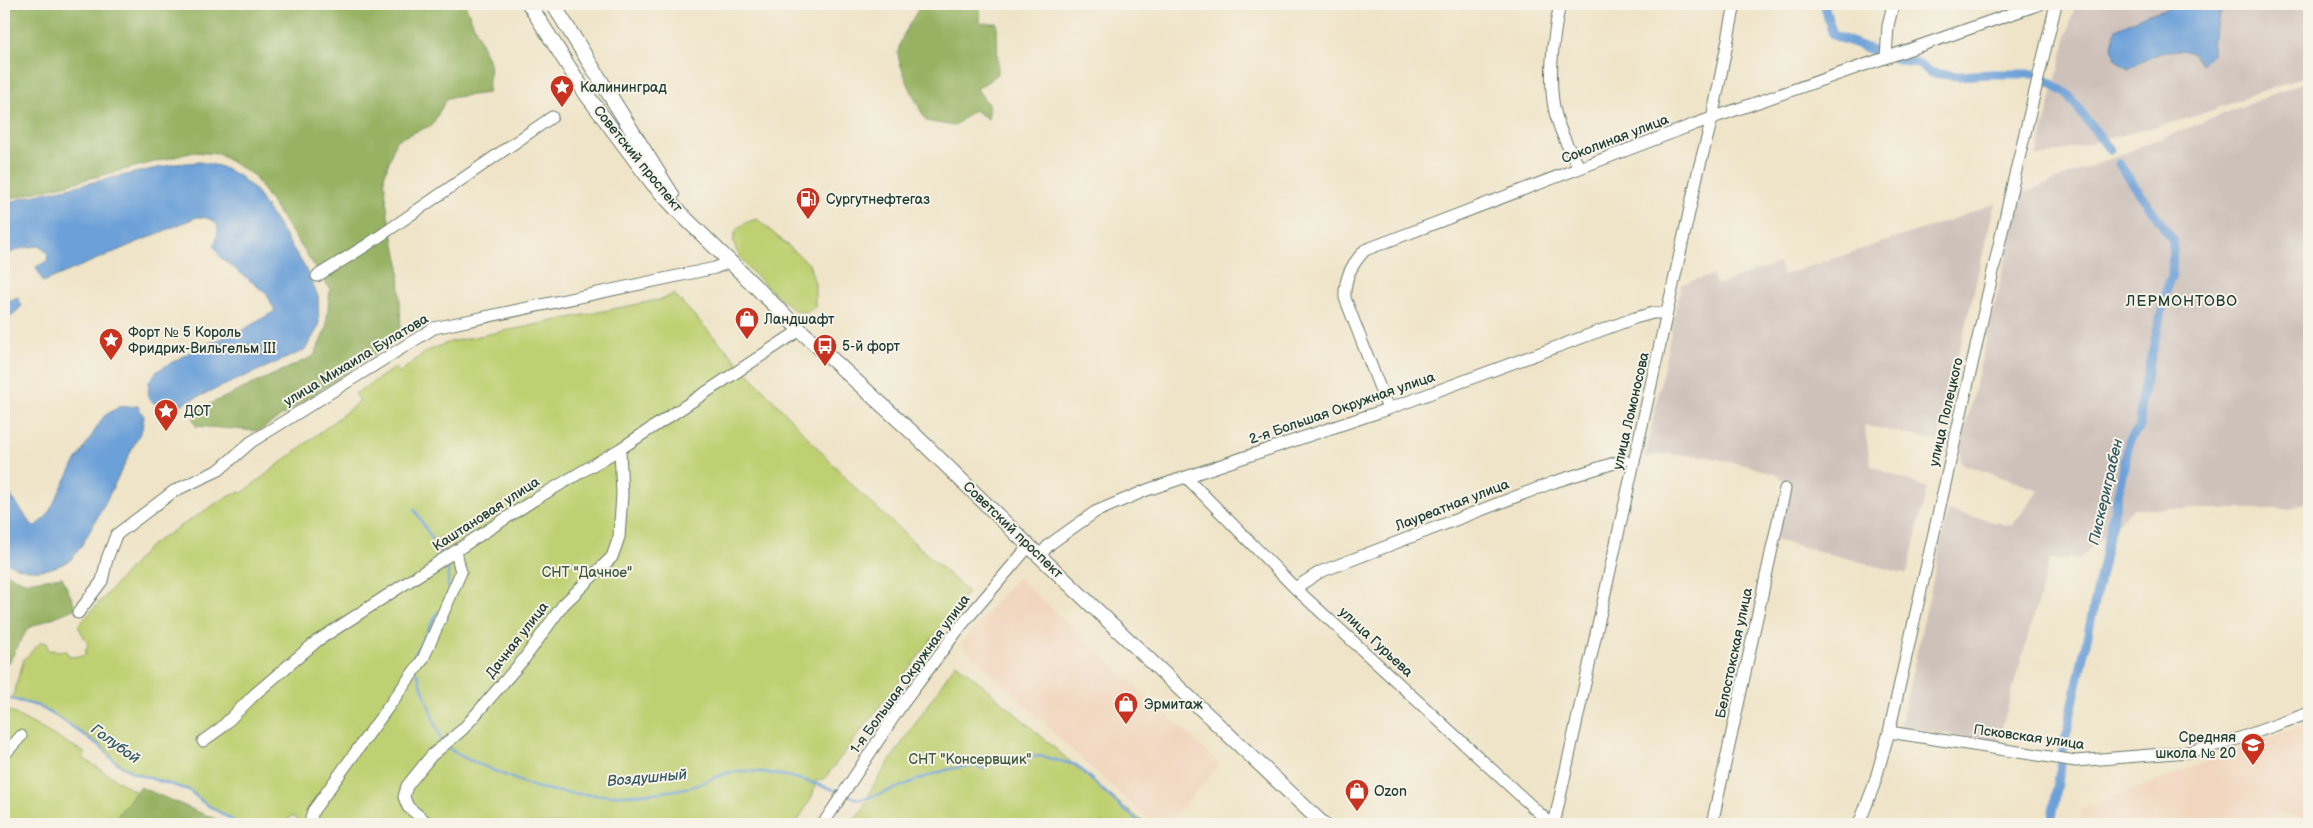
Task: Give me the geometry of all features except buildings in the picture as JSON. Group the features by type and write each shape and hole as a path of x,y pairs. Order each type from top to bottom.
{"main road":[{"name":"Советский проспект","path":"553,4 681,209 702,235"},
{"name":"Советский проспект","path":"530,7 606,121 654,184 702,235 800,330 916,435 1039,556 1323,824"}],"street":[{"path":"1560,4 1551,65 1555,114 1568,148 1580,168"},
{"name":"улица Ломоносова","path":"1553,824 1712,119 1735,4"},
{"path":"1886,57 1888,26 1893,4"},
{"name":"Соколиная улица","path":"1388,410 1345,298 1345,286 1349,273 1356,260 1365,250 1712,119 2040,4"},
{"name":"улица Полецкого","path":"1859,824 1874,785 1890,732 2013,183 2056,4"},
{"path":"317,276 367,245 552,117"},
{"name":"улица Михаила Булатова","path":"78,613 102,581 107,559 116,535 174,491 219,470 251,442 434,328 715,268 729,262"},
{"name":"2-я Большая Окружная улица","path":"1039,556 1050,544 1096,512 1186,477 1388,410 1635,318 1653,313 1667,313"},
{"name":"Каштановая улица","path":"204,741 221,728 255,694 317,641 534,500 620,449 800,330"},
{"name":"Дачная улица","path":"429,824 408,807 404,797 407,786 431,756 463,729 518,666 564,605 612,557 620,528 622,495 620,449"},
{"name":"Лауреатная улица","path":"1295,588 1320,572 1554,482 1624,460"},
{"name":"улица Гурьева","path":"1186,477 1295,588 1553,824"},
{"name":"Белостокская улица","path":"1712,824 1785,489"},
{"name":"1-я Большая Окружная улица","path":"823,824 901,706 954,635 1029,546"},
{"path":"314,824 311,818 312,811 423,659 462,572 456,552"},
{"name":"Псковская улица","path":"1890,732 2076,761 2188,752 2229,742 2309,713"},
{"path":"4,755 21,736"}],"shaded area":[{"path":"2075,4 2309,4 2309,75 2190,118 2036,157"},
{"path":"2309,80 2309,500 2291,509 2133,509 2079,559 2050,559 1998,741 1900,728 1948,511 2012,526 2039,490 1960,463 1961,446 2021,194"},
{"path":"1995,203 1938,441 1864,425 1871,466 1927,488 1907,574 1776,540 1788,486 1779,476 1749,466 1704,456 1662,454 1645,458 1681,284 1712,275 1717,285 1779,263 1783,275 1951,220"},
{"path":"1017,577 1220,764 1168,824 1154,824 1075,753 961,644"},
{"name":"Средняя школа № 20","path":"2309,723 2309,818 2285,814 2234,819 2220,824 2079,824 2082,809"}],"green space":[{"path":"19,4 465,4 490,64 488,93 447,98 432,125 396,140 384,177 388,216 399,263 401,336 259,431 196,426 193,419 197,410 314,356 326,329 330,289 253,175 218,154 194,152 4,200 4,12"},
{"path":"921,4 980,4 980,23 997,23 998,74 977,89 990,107 988,119 974,110 954,126 926,121 905,77 898,53 904,34"},
{"path":"757,219 809,264 815,284 815,307 807,312 795,311 757,277 736,250 734,237 740,227"},
{"name":"СНТ \"Дачное\"","path":"674,294 859,492 968,592 824,779 816,781 812,797 796,824 302,824 293,816 289,818 288,824 239,824 204,803 189,790 133,773 113,760 103,748 64,721 38,706 12,699 24,659 41,642 47,643 48,650 66,651 70,657 84,656 88,644 78,626 151,545 223,499 239,492 242,493 360,401 355,394 396,367 399,373 427,351 450,342 663,299"},
{"path":"4,572 24,582 62,577 76,608 28,628 9,662 4,664"},
{"name":"СНТ \"Консервщик\"","path":"956,663 1097,785 1146,824 850,824 862,811 873,786"},
{"path":"4,708 84,752 84,759 136,792 111,824 4,824"},
{"path":"140,787 227,824 111,824"}],"water":[{"path":"2182,4 2216,4 2223,7 2213,35 2212,54 2201,64 2193,54 2178,50 2160,54 2128,69 2115,59 2112,46 2116,29 2146,15"},
{"path":"200,162 219,166 238,175 255,190 303,264 318,296 319,326 305,350 175,407 160,408 148,398 149,382 157,371 199,347 241,331 275,311 267,294 220,257 214,245 218,233 217,224 210,219 197,217 43,282 36,267 47,261 48,254 41,246 15,251 4,261 4,205 22,198 175,164"},
{"path":"18,297 22,306 10,317 4,330 4,302"},
{"path":"138,406 144,417 142,429 118,478 76,554 69,561 61,565 44,570 19,568 4,560 4,487 34,527 47,516 70,471 104,416 119,407"}],"waterway":[{"name":"Пискериграбен","path":"1824,4 1833,35 1883,54"},
{"name":"Пискериграбен","path":"1894,58 1916,63 1932,73 1958,76 2034,74"},
{"name":"Пискериграбен","path":"2046,80 2067,94 2110,150"},
{"name":"Пискериграбен","path":"2062,755 2130,438 2140,427 2141,400 2168,284 2172,276 2173,240 2119,164"},
{"name":"Воздушный","path":"414,509 442,555"},
{"name":"Воздушный","path":"446,562 448,567 448,589"},
{"name":"Воздушный","path":"415,663 414,655 438,612"},
{"name":"Воздушный","path":"417,673 442,743"},
{"name":"Голубой","path":"4,697 38,706 64,721 103,748 113,760 133,773 189,790 204,803 239,824"},
{"name":"Воздушный","path":"446,746 467,759 526,784 556,791 593,795 632,795 669,791 693,786 726,773 752,771 778,774 840,792"},
{"name":"Воздушный","path":"847,795 858,799 865,798 947,770 974,766 984,769 990,764 1040,756 1076,765 1142,824"},
{"name":"Пискериграбен","path":"2051,824 2061,765"}],"place":[{"name":"Калининград","path":"562,108"},
{"name":"Сургутнефтегаз","path":"808,220"},
{"name":"Ландшафт","path":"747,340"},
{"name":"Форт № 5 Король Фридрих-Вильгельм III","path":"111,361"},
{"name":"5-й форт","path":"825,367"},
{"name":"ДОТ","path":"166,432"},
{"name":"Эрмитаж","path":"1126,725"},
{"name":"Средняя школа № 20","path":"2253,766"},
{"name":"Ozon","path":"1357,812"}],"district":[{"name":"ЛЕРМОНТОВО","path":"2182,301"}]}
